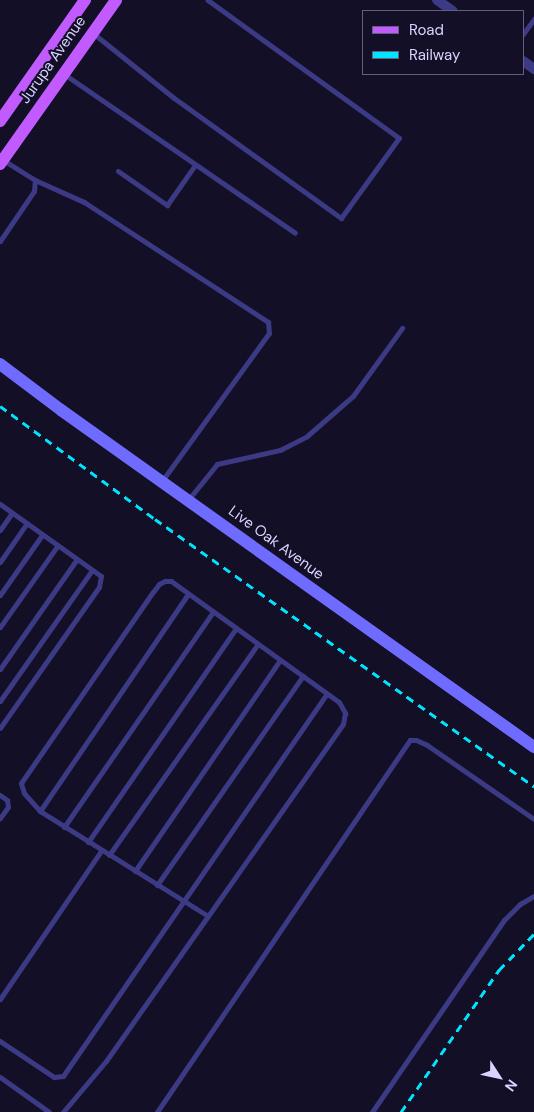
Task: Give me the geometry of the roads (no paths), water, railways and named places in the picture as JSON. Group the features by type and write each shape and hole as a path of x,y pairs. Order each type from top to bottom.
{"main road":[{"name":"Jurupa Avenue","path":"0,121 85,0"},
{"name":"Jurupa Avenue","path":"1,162 116,0"}],"street":[{"path":"437,0 452,10"},
{"name":"Live Oak Avenue","path":"0,364 61,410 534,747"}],"lane":[{"path":"92,33 174,98 341,218 399,138 208,0"},
{"path":"524,33 534,19"},
{"path":"64,74 294,233"},
{"path":"1,162 84,202 268,322 269,333 162,481"},
{"path":"118,171 166,205 195,165"},
{"path":"0,241 34,191 36,180"},
{"path":"188,500 217,464 280,450 308,436 353,396 402,328"},
{"path":"0,504 101,576 99,586 0,728"},
{"path":"0,530 12,513"},
{"path":"0,562 27,523"},
{"path":"0,595 42,534"},
{"path":"0,627 58,545"},
{"path":"0,669 77,559"},
{"path":"0,701 92,570"},
{"path":"63,1112 106,1060 208,916 343,724 346,713 339,702 171,581 159,584 21,783 24,793 40,811 109,856 208,916"},
{"path":"40,811 188,594"},
{"path":"64,827 214,612"},
{"path":"88,842 236,628"},
{"path":"109,856 258,644"},
{"path":"135,871 280,660"},
{"path":"158,885 303,676"},
{"path":"0,1041 54,1078 63,1076 327,694"},
{"path":"157,1112 410,740 416,740 427,745 534,819"},
{"path":"0,795 8,800 8,807 0,818"},
{"path":"0,999 101,851"},
{"path":"372,1112 504,920 520,904 534,896"},
{"path":"0,1077 48,1112"}],"railway":[{"path":"0,406 155,519 534,786"},
{"path":"401,1112 499,970 534,934"}]}
